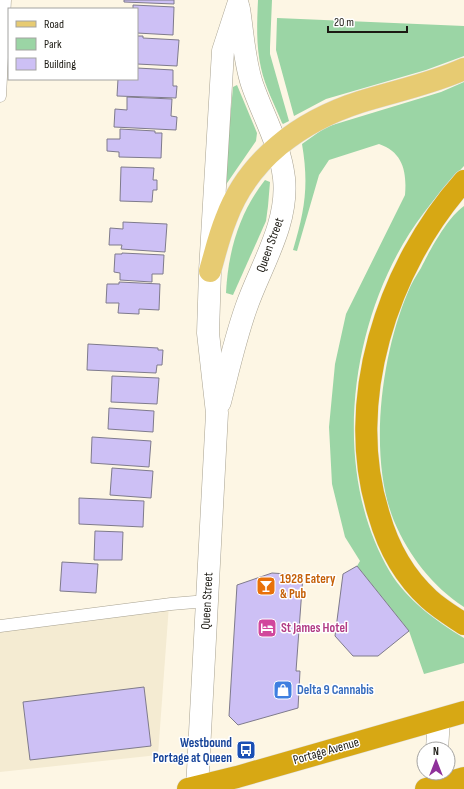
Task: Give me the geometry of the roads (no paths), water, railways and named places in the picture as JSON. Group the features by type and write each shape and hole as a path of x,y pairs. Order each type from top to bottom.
{"highway":[{"path":"464,182 432,221 399,282 376,353 369,387 366,416 366,445 374,501 384,531 396,559 429,599 464,624"},
{"name":"Portage Avenue","path":"194,788 464,712"},
{"path":"434,784 464,778"}],"main road":[{"path":"210,271 226,219 240,190 255,168 276,147 311,123 346,107 438,79 464,69"}],"street":[{"name":"Queen Street","path":"216,413 246,308 277,230 281,213 284,180 280,159 271,129 252,83 246,60 238,3"},
{"name":"Queen Street","path":"194,788 216,413 208,333 210,271 223,51 238,3"},
{"path":"438,741 439,720"}],"lane":[{"path":"0,96 5,0"},
{"path":"0,626 170,604 206,601"}],"place":[{"name":"1928 Eatery & Pub","path":"266,586"},
{"name":"St James Hotel","path":"267,628"},
{"name":"Delta 9 Cannabis","path":"283,690"},
{"name":"Westbound Portage at Queen","path":"246,750"}]}
